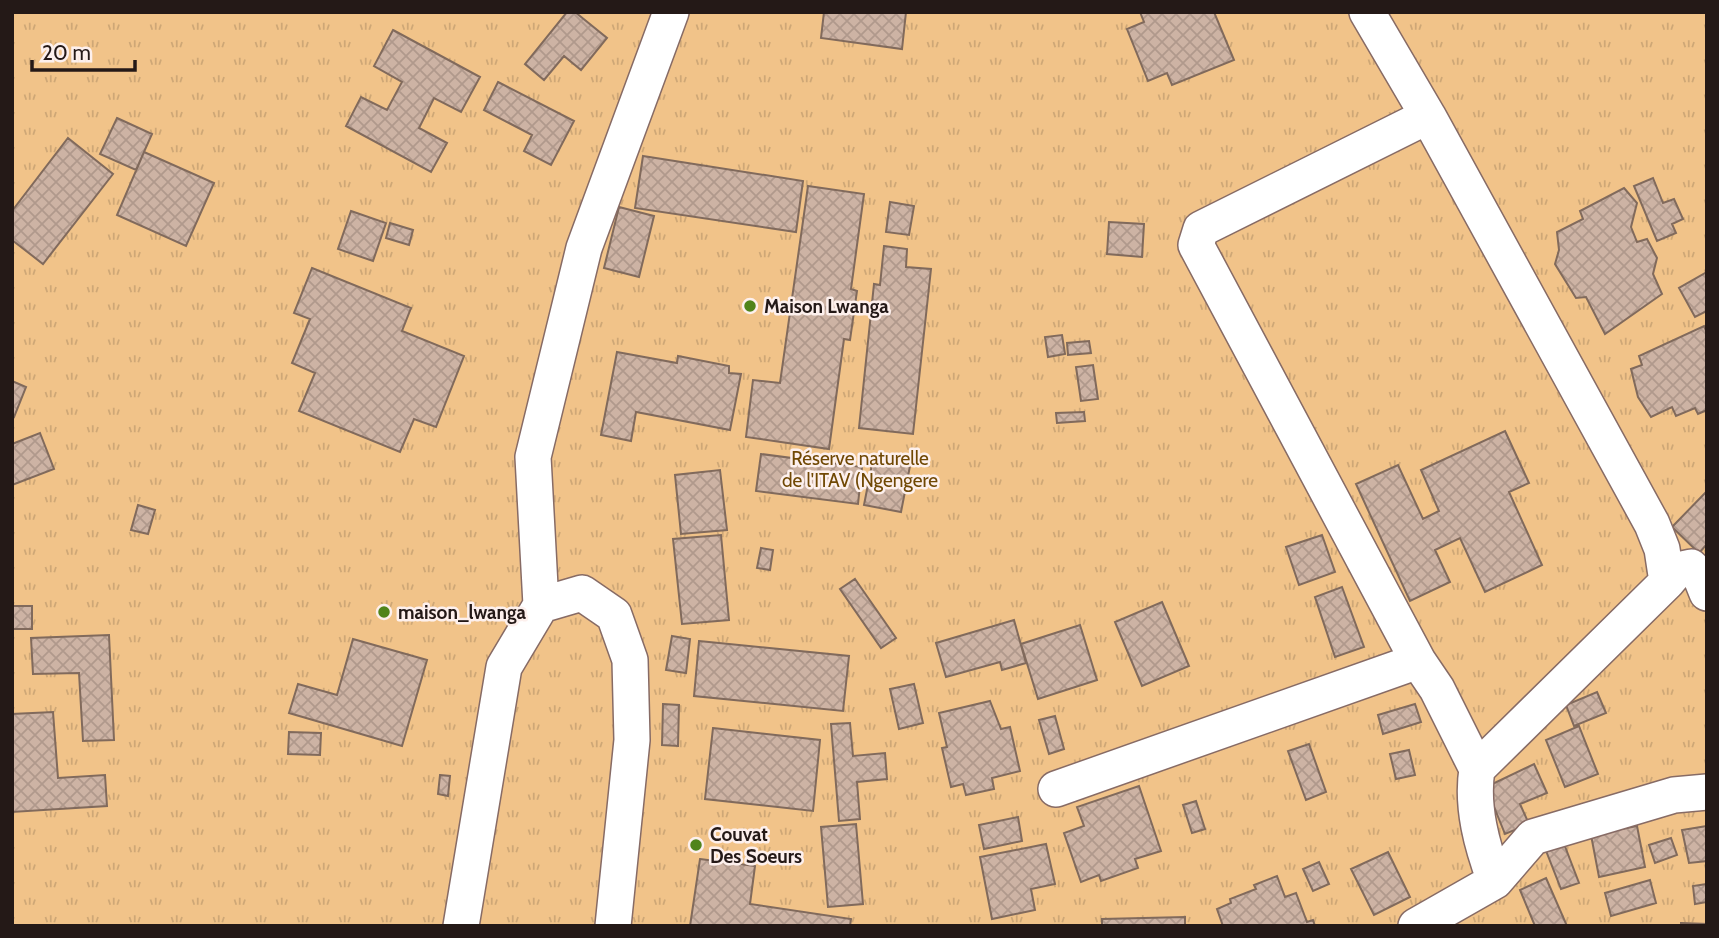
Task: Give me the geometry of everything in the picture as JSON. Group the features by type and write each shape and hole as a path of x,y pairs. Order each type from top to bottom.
{"street":[{"path":"461,926 505,667 541,605 533,457 584,248 671,12"},
{"path":"1367,12 1428,116 1652,524 1662,549 1667,582"},
{"path":"1428,116 1200,229 1196,245 1418,661 1437,689 1477,768 1474,787 1482,846 1495,881"},
{"path":"1477,768 1677,570 1691,568 1701,578 1707,593"},
{"path":"541,605 582,593 614,615 630,660 632,740 613,926"},
{"path":"1056,789 1418,661"},
{"path":"1416,926 1495,881 1533,837 1674,795 1707,792"}],"green space":[{"name":"Réserve naturelle de l'ITAV (Ngengere","path":"12,12 1707,12 1707,926 12,926"}],"building":[{"path":"567,12 575,12 607,38 581,70 564,56 544,80 525,64"},
{"path":"824,12 906,12 902,49 821,38"},
{"path":"1140,12 1214,12 1234,60 1172,85 1167,73 1148,81 1127,29 1144,22"},
{"path":"393,30 480,77 461,112 434,98 419,128 447,143 431,172 346,126 361,97 387,110 402,82 374,66"},
{"path":"498,82 574,121 551,165 524,151 532,135 484,110"},
{"path":"117,118 152,134 136,170 100,154"},
{"path":"68,138 113,174 43,264 12,240 12,211"},
{"path":"144,152 214,183 186,246 117,215"},
{"path":"643,156 803,181 796,232 635,208"},
{"path":"1653,178 1663,203 1674,199 1683,219 1672,224 1676,233 1657,241 1634,186"},
{"path":"808,186 864,194 851,289 857,291 850,340 844,339 829,449 746,437 753,380 780,383"},
{"path":"1624,188 1637,203 1631,227 1637,242 1647,239 1657,258 1653,274 1662,294 1605,334 1586,297 1576,298 1555,264 1559,250 1557,232 1583,219 1580,211"},
{"path":"890,202 914,206 909,235 886,232"},
{"path":"619,207 654,216 639,277 604,268"},
{"path":"351,211 386,223 373,261 338,249"},
{"path":"1109,222 1144,224 1142,257 1107,254"},
{"path":"390,223 413,230 409,245 386,238"},
{"path":"884,246 907,249 906,267 931,269 913,434 859,428 874,284 880,285"},
{"path":"312,268 411,308 402,331 464,356 436,427 414,419 400,452 299,411 315,373 292,363 310,319 294,313"},
{"path":"1707,272 1707,311 1695,317 1679,288"},
{"path":"1704,326 1707,333 1707,410 1698,414 1695,408 1676,416 1672,407 1651,417 1638,397 1631,369 1642,365 1639,356"},
{"path":"1062,335 1065,354 1048,357 1045,337"},
{"path":"1089,341 1091,353 1068,355 1067,343"},
{"path":"617,352 677,363 678,356 729,366 729,373 741,374 730,430 636,412 631,441 601,435"},
{"path":"1093,365 1098,399 1081,401 1076,367"},
{"path":"12,381 26,387 14,417 12,416"},
{"path":"1084,412 1085,421 1057,423 1056,413"},
{"path":"1505,431 1529,483 1509,492 1542,565 1485,592 1460,538 1435,550 1450,582 1410,601 1356,484 1398,465 1423,519 1439,511 1421,470"},
{"path":"40,433 54,469 12,485 12,444"},
{"path":"761,454 862,467 858,504 756,491"},
{"path":"873,459 910,466 901,512 864,505"},
{"path":"720,470 727,530 681,534 675,475"},
{"path":"1707,491 1707,544 1699,553 1672,527"},
{"path":"138,505 155,510 148,534 131,530"},
{"path":"721,535 729,620 682,624 673,539"},
{"path":"1322,535 1335,572 1299,585 1286,547"},
{"path":"761,548 773,550 770,570 757,568"},
{"path":"855,579 896,638 881,648 840,589"},
{"path":"1342,587 1364,647 1335,657 1315,597"},
{"path":"1162,602 1189,666 1142,686 1115,622"},
{"path":"12,606 32,606 32,629 12,629"},
{"path":"1014,620 1026,663 1002,670 1000,662 946,677 936,643"},
{"path":"1080,625 1097,680 1038,699 1021,644"},
{"path":"109,635 114,740 83,741 79,673 33,674 31,638"},
{"path":"672,636 690,639 686,673 666,670"},
{"path":"353,639 427,660 402,746 289,713 298,684 337,695"},
{"path":"699,641 849,656 843,711 694,696"},
{"path":"914,684 923,723 899,729 890,689"},
{"path":"1597,692 1606,713 1574,726 1566,705"},
{"path":"990,701 1001,729 1010,727 1020,771 992,778 994,789 966,795 963,784 951,787 942,748 947,747 939,713"},
{"path":"663,704 679,705 678,746 662,745"},
{"path":"1415,704 1421,722 1383,734 1378,715"},
{"path":"53,712 58,778 105,775 107,806 12,812 12,714"},
{"path":"1055,716 1064,749 1049,754 1039,720"},
{"path":"850,723 853,756 885,753 887,779 857,782 860,819 839,821 831,724"},
{"path":"1579,726 1598,774 1565,787 1546,740"},
{"path":"713,728 820,740 813,811 705,799"},
{"path":"289,732 321,733 320,755 288,754"},
{"path":"1309,744 1326,792 1306,800 1288,751"},
{"path":"1409,750 1415,775 1396,779 1390,754"},
{"path":"1534,764 1547,793 1520,804 1529,824 1505,834 1486,787"},
{"path":"440,775 450,776 448,796 438,794"},
{"path":"1139,786 1161,851 1135,859 1138,868 1101,881 1099,875 1081,882 1064,833 1084,826 1077,807"},
{"path":"1196,801 1205,829 1192,833 1183,805"},
{"path":"1018,817 1022,841 984,849 979,825"},
{"path":"856,824 863,904 828,907 821,827"},
{"path":"1637,826 1645,867 1599,877 1591,835"},
{"path":"1707,826 1707,861 1689,863 1682,830"},
{"path":"1561,836 1579,883 1561,889 1543,843"},
{"path":"1671,838 1677,855 1655,863 1649,845"},
{"path":"1046,844 1055,884 1031,889 1035,910 992,919 980,857"},
{"path":"1388,852 1410,897 1374,915 1351,869"},
{"path":"700,859 755,866 750,904 851,919 850,926 690,926"},
{"path":"1319,862 1329,884 1313,891 1303,869"},
{"path":"1277,876 1285,897 1296,893 1307,922 1313,920 1315,926 1223,926 1217,909 1231,903 1230,899 1256,889 1254,885"},
{"path":"1546,878 1567,926 1535,926 1520,890"},
{"path":"1650,880 1656,903 1611,916 1605,893"},
{"path":"1707,884 1707,902 1695,904 1693,886"},
{"path":"1185,917 1185,926 1102,926 1102,919"},
{"path":"1681,923 1707,924 1707,926 1681,926"}],"place":[{"name":"Maison Lwanga","path":"750,306"},
{"name":"maison_lwanga","path":"384,612"},
{"name":"Couvat Des Soeurs","path":"696,845"}]}
